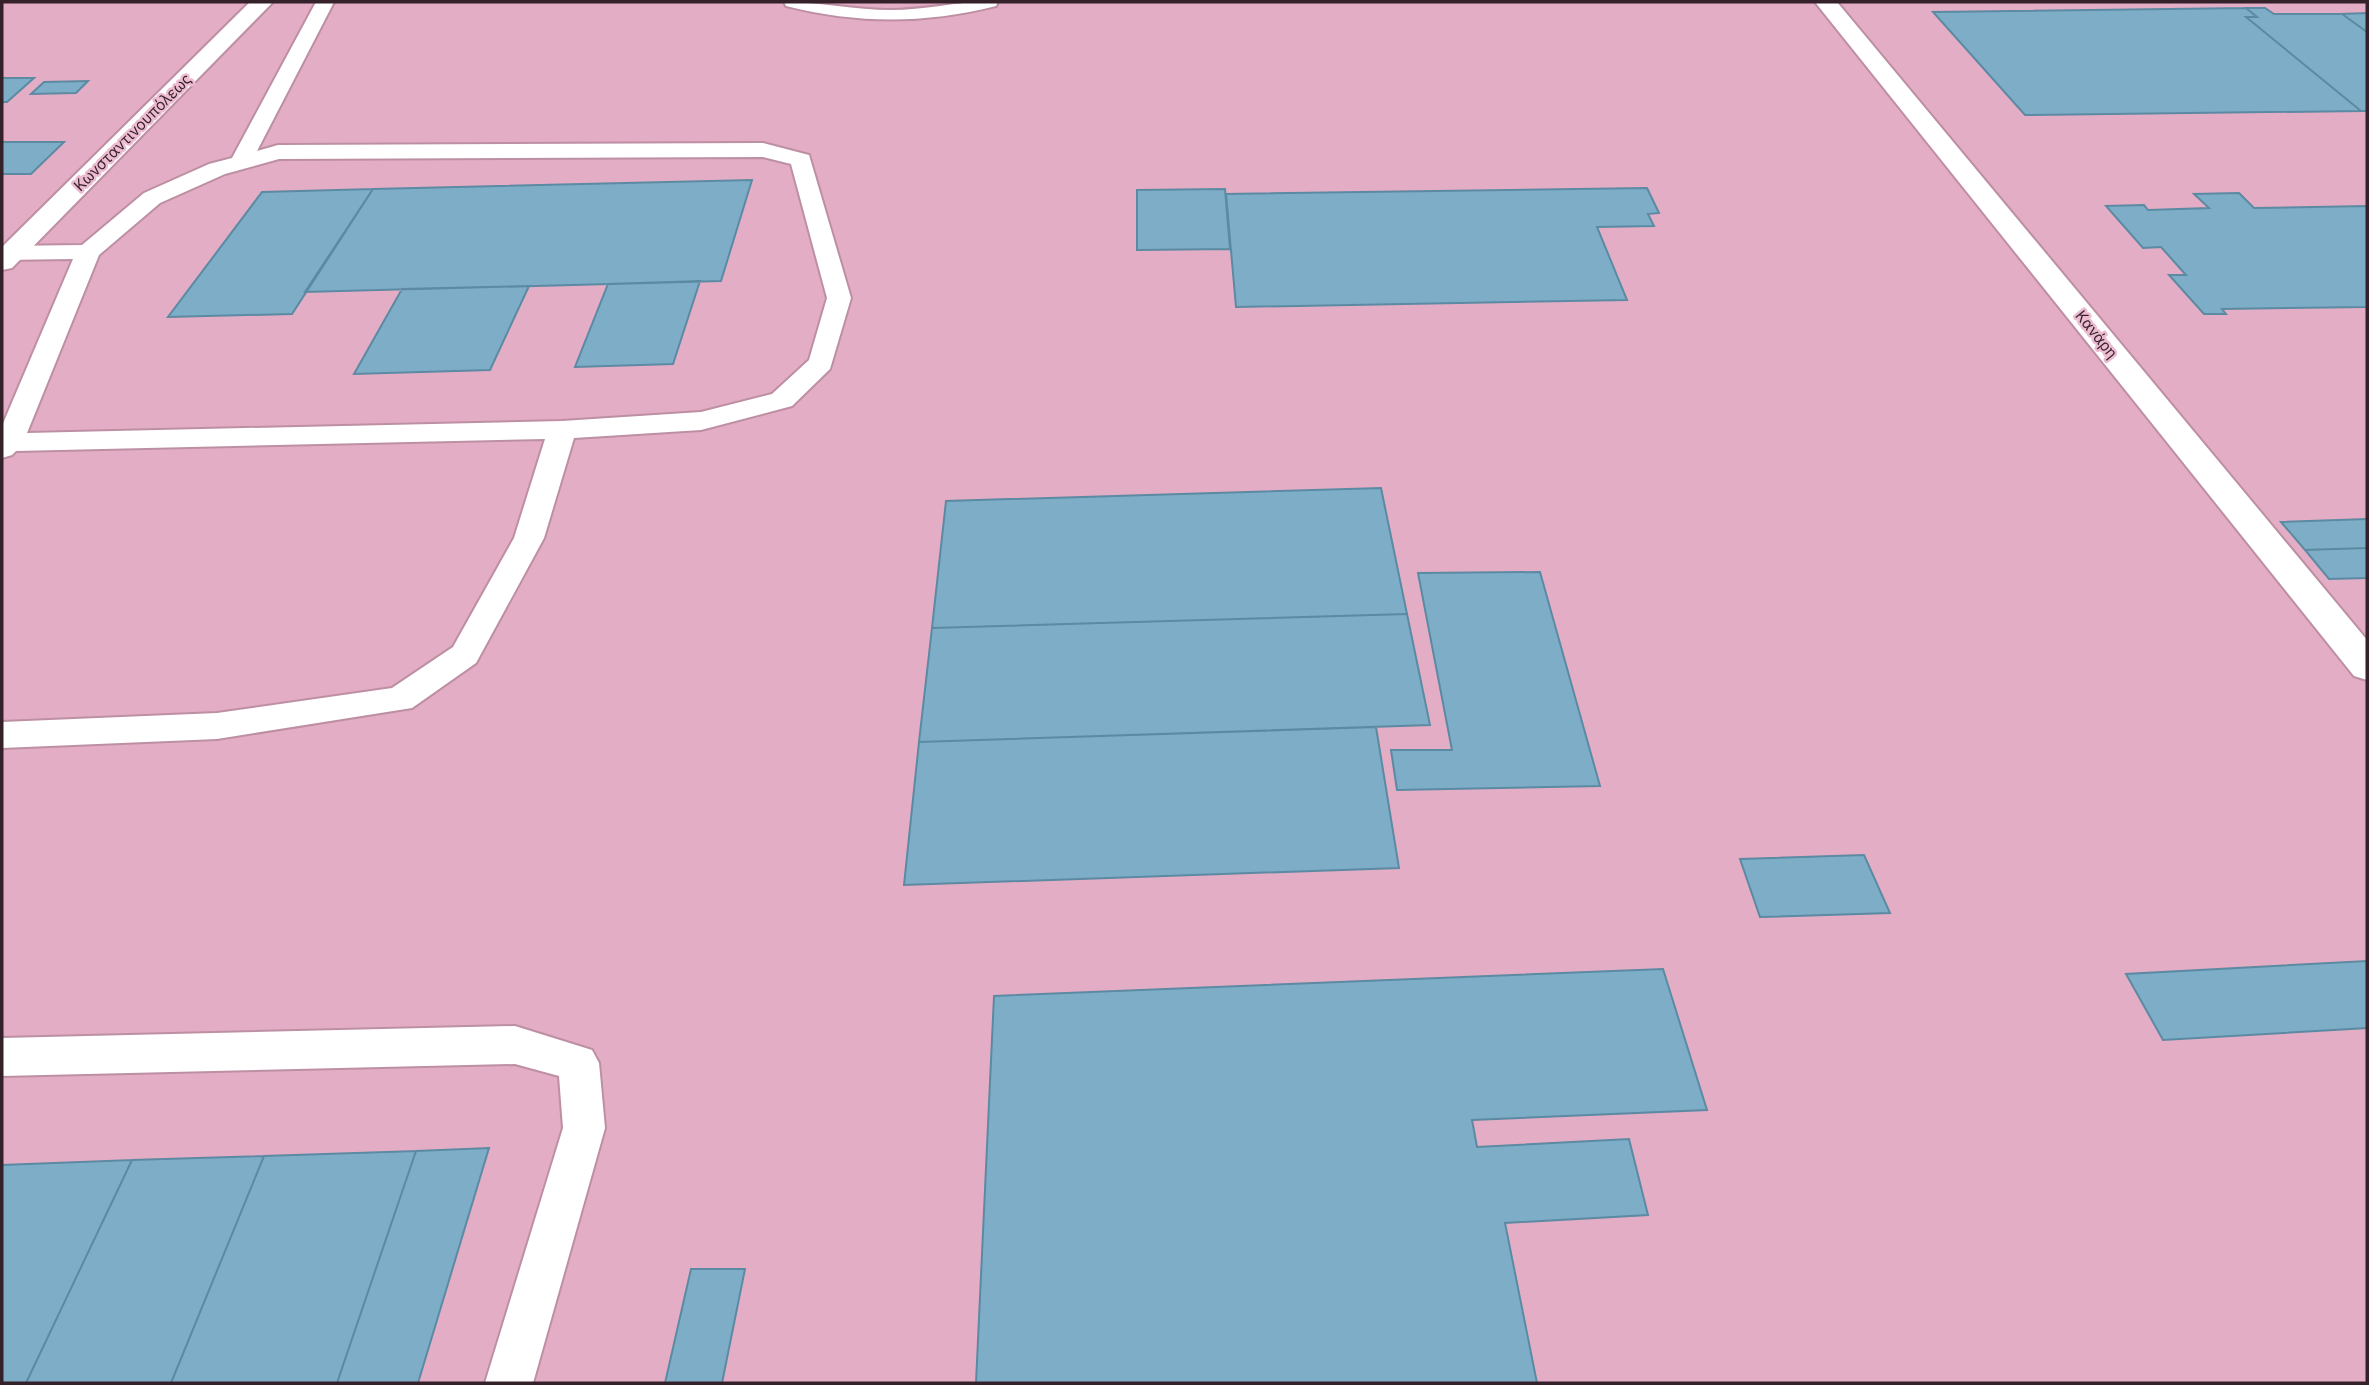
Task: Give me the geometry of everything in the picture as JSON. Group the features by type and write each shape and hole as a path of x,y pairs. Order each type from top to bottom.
{"street":[{"name":"Κωνσταντινουπόλεως","path":"5,256 262,2"},
{"name":"Κανάρη","path":"1826,2 2367,666"}],"lane":[{"path":"240,163 325,2"},
{"path":"793,2 839,13 894,16 951,11 989,2"},
{"path":"763,150 801,160 839,298 821,363 782,400 701,421 562,430 5,446 88,251 152,198 217,169 240,163 278,152 763,150"},
{"path":"5,256 88,251"},
{"path":"2,735 217,726 400,699 464,654 528,538 562,430"},
{"path":"2,1057 516,1045 578,1063 584,1128 509,1383"}],"shaded area":[{"path":"2,2 2367,2 2367,1383 2,1383"}],"building":[{"path":"2246,8 2257,17 2246,17 2361,111 2025,115 1933,12"},
{"path":"2246,8 2265,8 2274,14 2342,14 2367,32 2367,111 2361,111 2246,17 2257,17"},
{"path":"2367,13 2367,32 2342,14"},
{"path":"2,78 34,78 7,102 2,102"},
{"path":"88,81 76,93 31,94 44,82"},
{"path":"2,142 64,142 31,174 2,174"},
{"path":"752,180 721,281 305,292 373,189"},
{"path":"1647,188 1659,213 1648,214 1654,226 1597,227 1627,300 1236,307 1226,194"},
{"path":"373,189 292,314 168,317 262,192"},
{"path":"1225,189 1230,249 1137,250 1137,190"},
{"path":"2239,193 2254,208 2367,206 2367,307 2222,309 2226,314 2204,314 2169,275 2186,275 2161,247 2143,248 2106,206 2144,205 2148,210 2209,208 2194,194"},
{"path":"700,281 673,364 575,367 608,284"},
{"path":"529,286 490,370 354,374 402,289"},
{"path":"1381,488 1407,614 932,628 946,501"},
{"path":"2367,519 2367,548 2305,550 2281,522"},
{"path":"2367,548 2367,578 2329,579 2305,550"},
{"path":"1540,572 1600,786 1397,790 1391,750 1452,750 1418,573"},
{"path":"1407,614 1430,725 919,742 932,628"},
{"path":"1376,727 1399,868 904,885 919,742"},
{"path":"1864,855 1890,913 1760,917 1740,859"},
{"path":"2367,961 2367,1028 2163,1040 2126,974"},
{"path":"1663,969 1707,1110 1472,1120 1477,1147 1629,1139 1648,1215 1505,1223 1537,1383 976,1383 994,996"},
{"path":"489,1148 418,1383 337,1383 416,1151"},
{"path":"416,1151 337,1383 171,1383 264,1156"},
{"path":"264,1156 171,1383 26,1383 132,1160"},
{"path":"132,1160 26,1383 2,1383 2,1165"},
{"path":"691,1269 745,1269 722,1383 665,1383"}]}
